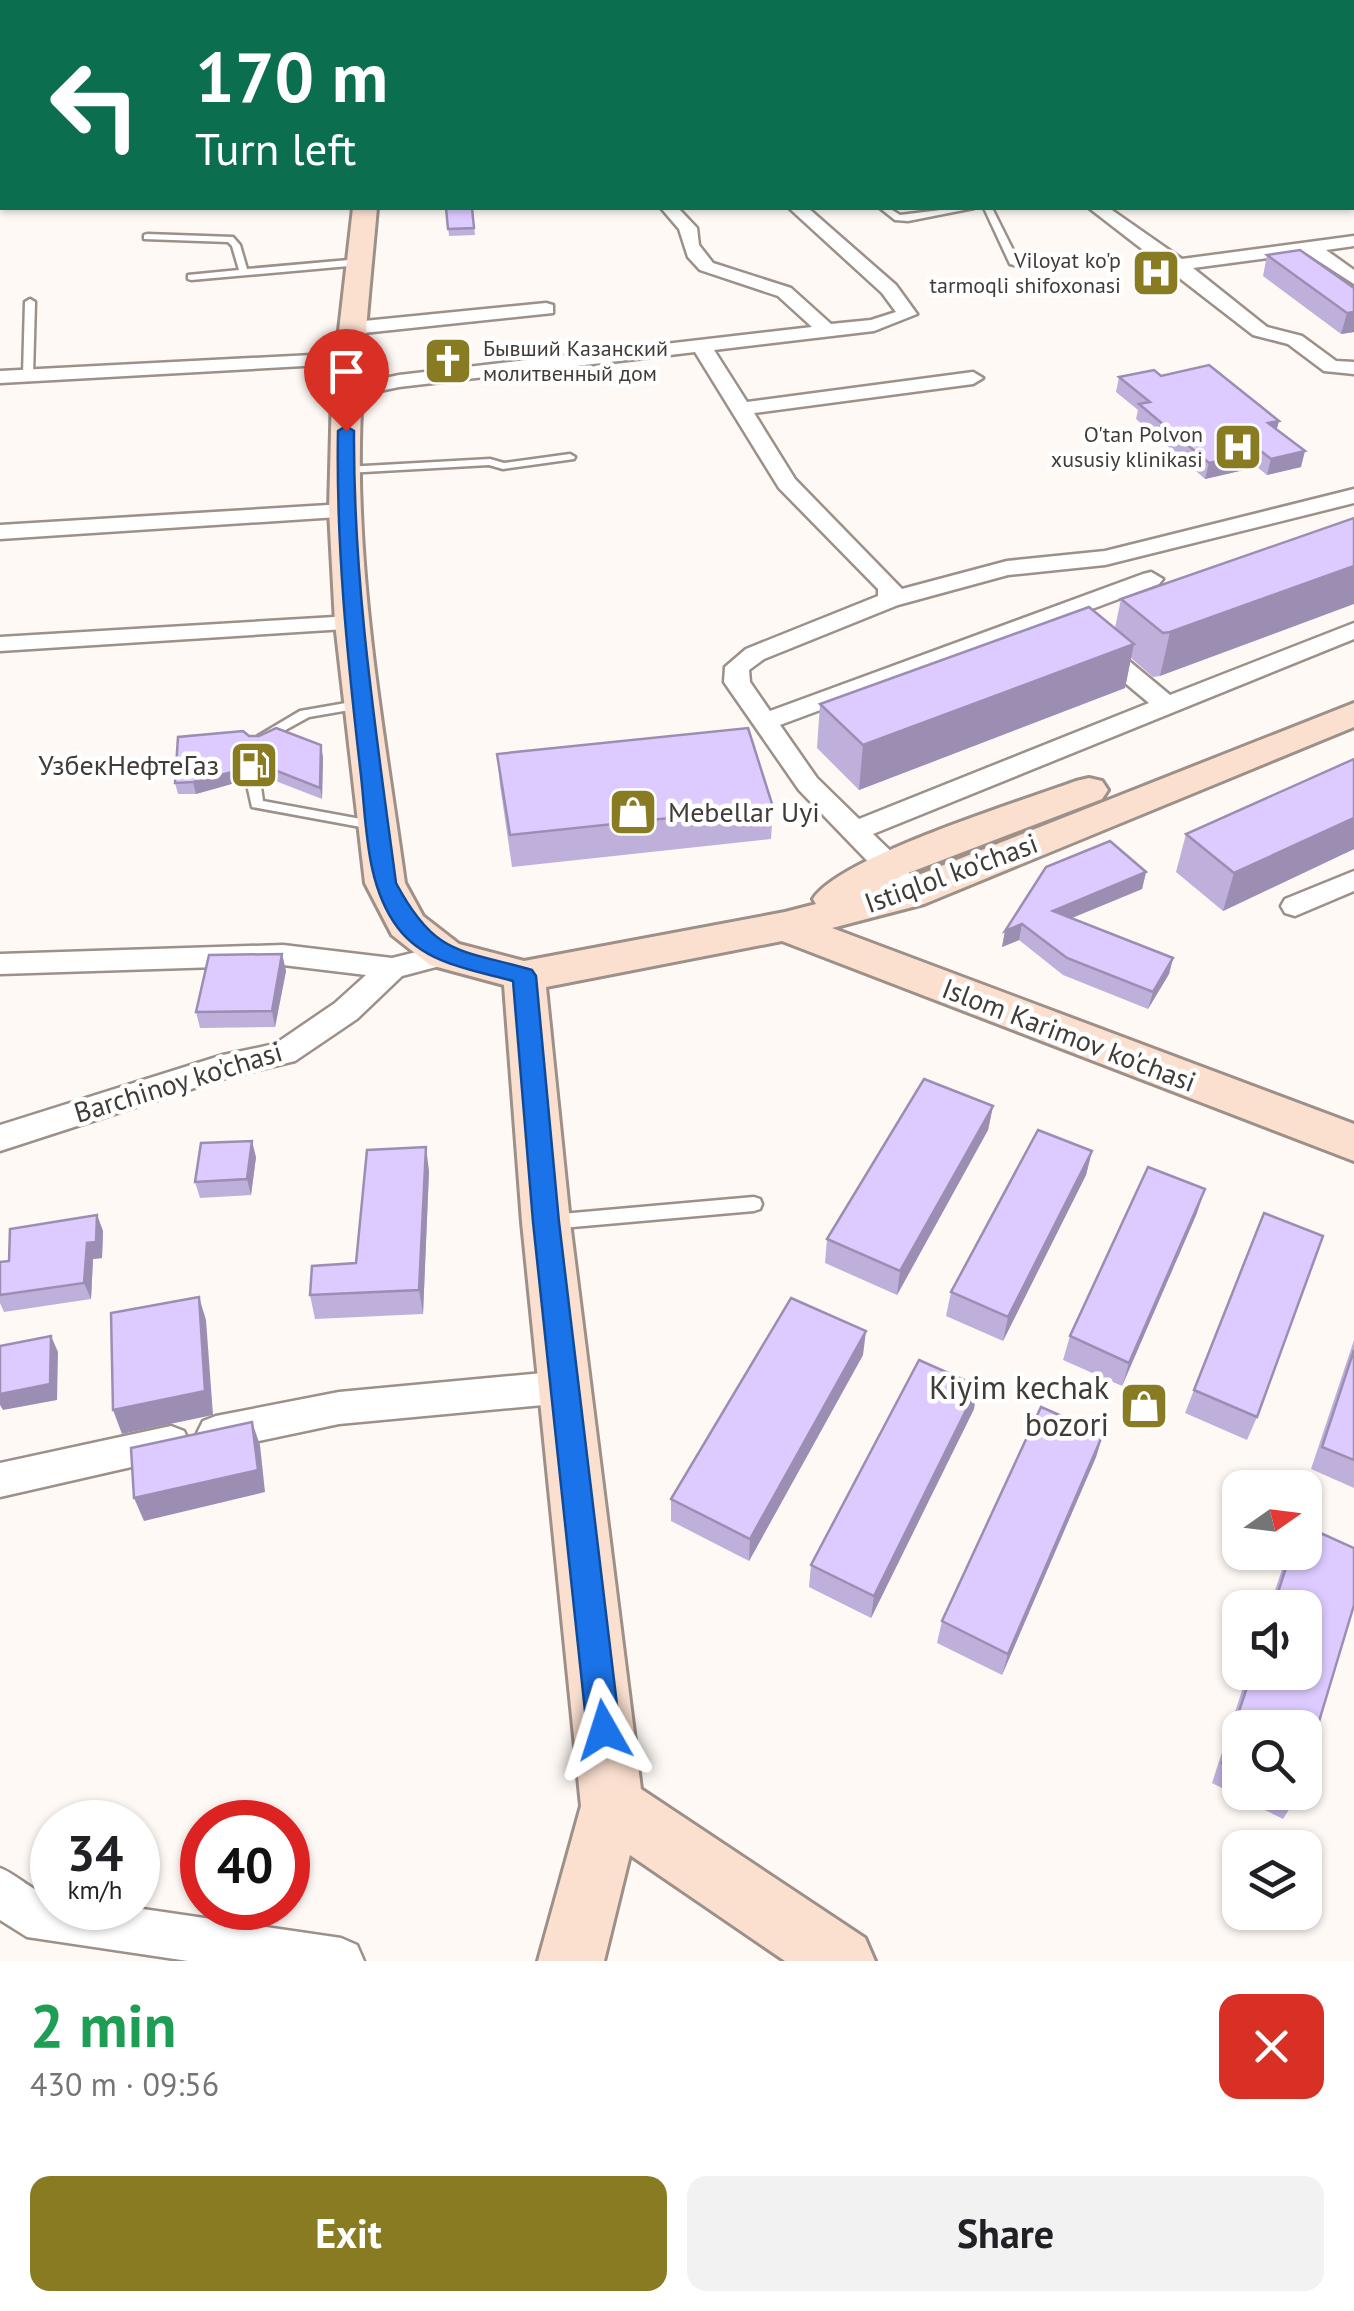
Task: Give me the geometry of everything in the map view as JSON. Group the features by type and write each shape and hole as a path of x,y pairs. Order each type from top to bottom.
{"main road":[{"path":"365,210 350,360 345,511 352,623 385,883 407,925 445,955 524,976 546,1222 612,1806 571,1961"},
{"name":"Istiqlol ko'chasi","path":"524,976 785,926 1354,688"},
{"name":"Istiqlol ko'chasi","path":"900,880 1354,714"},
{"name":"Islom Karimov ko'chasi","path":"785,926 1354,1144"},
{"path":"612,1806 842,1961"}],"street":[{"path":"671,210 688,228 688,246 699,264 742,284 779,290 800,302 826,330"},
{"path":"350,360 400,381 874,325 907,314 889,288 800,210"},
{"path":"1101,210 1178,265 1260,332 1294,340 1331,368 1354,368"},
{"path":"1178,265 1354,240"},
{"path":"1309,247 1354,278"},
{"path":"0,377 350,360 546,309"},
{"path":"702,345 788,483 890,588 890,600"},
{"path":"741,408 973,378"},
{"path":"900,880 808,784 737,682 737,667 755,654 890,600 1007,568 1104,558 1354,496"},
{"path":"1296,510 1323,529"},
{"path":"0,532 345,511"},
{"path":"765,722 1151,579"},
{"path":"1058,614 1167,705"},
{"path":"1,646 352,623"},
{"path":"853,832 1354,630"},
{"path":"1295,906 1354,880"},
{"path":"0,964 283,955 392,968 445,955"},
{"name":"Barchinoy ko'chasi","path":"0,1138 223,1067 284,1053 346,1011 392,968"},
{"path":"0,1480 339,1408 564,1387"},
{"path":"0,1890 27,1914 342,1961"}],"lane":[{"path":"887,210 898,218 958,210"},
{"path":"989,210 1015,264"},
{"path":"146,237 230,239 236,245 244,273"},
{"path":"191,277 360,262"},
{"path":"28,375 30,302"},
{"path":"346,470 490,462 503,466 570,457"},
{"path":"256,740 305,714 363,704"},
{"path":"254,780 256,804 378,826"},
{"path":"546,1222 754,1204"}],"building":[{"path":"446,210 472,210 474,228 448,229"},
{"path":"1300,250 1354,288 1354,312 1347,313 1267,255"},
{"path":"1209,365 1279,421 1268,423 1305,451 1271,459 1261,451 1209,463 1139,404 1150,402 1119,377 1154,370 1161,376"},
{"path":"1354,518 1354,566 1170,632 1163,633 1121,599"},
{"path":"1089,607 1134,644 863,745 820,704"},
{"path":"276,728 321,745 320,788 252,761 240,770 175,783 178,737 243,731 259,736"},
{"path":"748,728 773,807 510,835 497,754"},
{"path":"1354,759 1354,818 1234,873 1186,834"},
{"path":"1110,841 1146,872 1053,911 1173,958 1153,992 1067,958 1022,924 1005,931 1046,867"},
{"path":"282,954 272,1011 196,1012 209,955"},
{"path":"924,1079 993,1106 900,1271 827,1239"},
{"path":"1038,1130 1092,1151 1008,1317 951,1292"},
{"path":"252,1141 247,1179 195,1182 201,1143"},
{"path":"426,1147 419,1290 310,1295 312,1266 356,1263 367,1150"},
{"path":"1148,1167 1205,1189 1129,1363 1070,1336"},
{"path":"1264,1213 1323,1236 1257,1417 1194,1390"},
{"path":"97,1215 96,1242 87,1243 84,1283 0,1295 0,1262 9,1261 10,1229"},
{"path":"199,1297 205,1391 113,1410 111,1313"},
{"path":"791,1298 866,1331 750,1539 671,1499"},
{"path":"51,1336 50,1384 0,1394 0,1346"},
{"path":"1354,1350 1354,1460 1322,1447"},
{"path":"919,1360 978,1386 874,1596 811,1565"},
{"path":"1041,1407 1103,1434 1008,1654 942,1621"},
{"path":"252,1422 258,1470 134,1498 131,1448"},
{"path":"1322,1534 1354,1548 1354,1605 1322,1711 1239,1710 1246,1690 1322,1690 1322,1590 1279,1590 1285,1570 1322,1570"}],"place":[{"name":"Viloyat ko'p tarmoqli shifoxonasi","path":"1156,273"},
{"name":"Бывший Казанский молитвенный дом","path":"448,361"},
{"name":"O'tan Polvon xususiy klinikasi","path":"1238,447"},
{"name":"УзбекНефтеГаз","path":"254,765"},
{"name":"Mebellar Uyi","path":"633,812"},
{"name":"Kiyim kechak bozori","path":"1144,1406"}],"route":[{"path":"346,431 345,511 352,623 385,883 407,925 445,955 524,976 546,1222 604,1730"}]}
